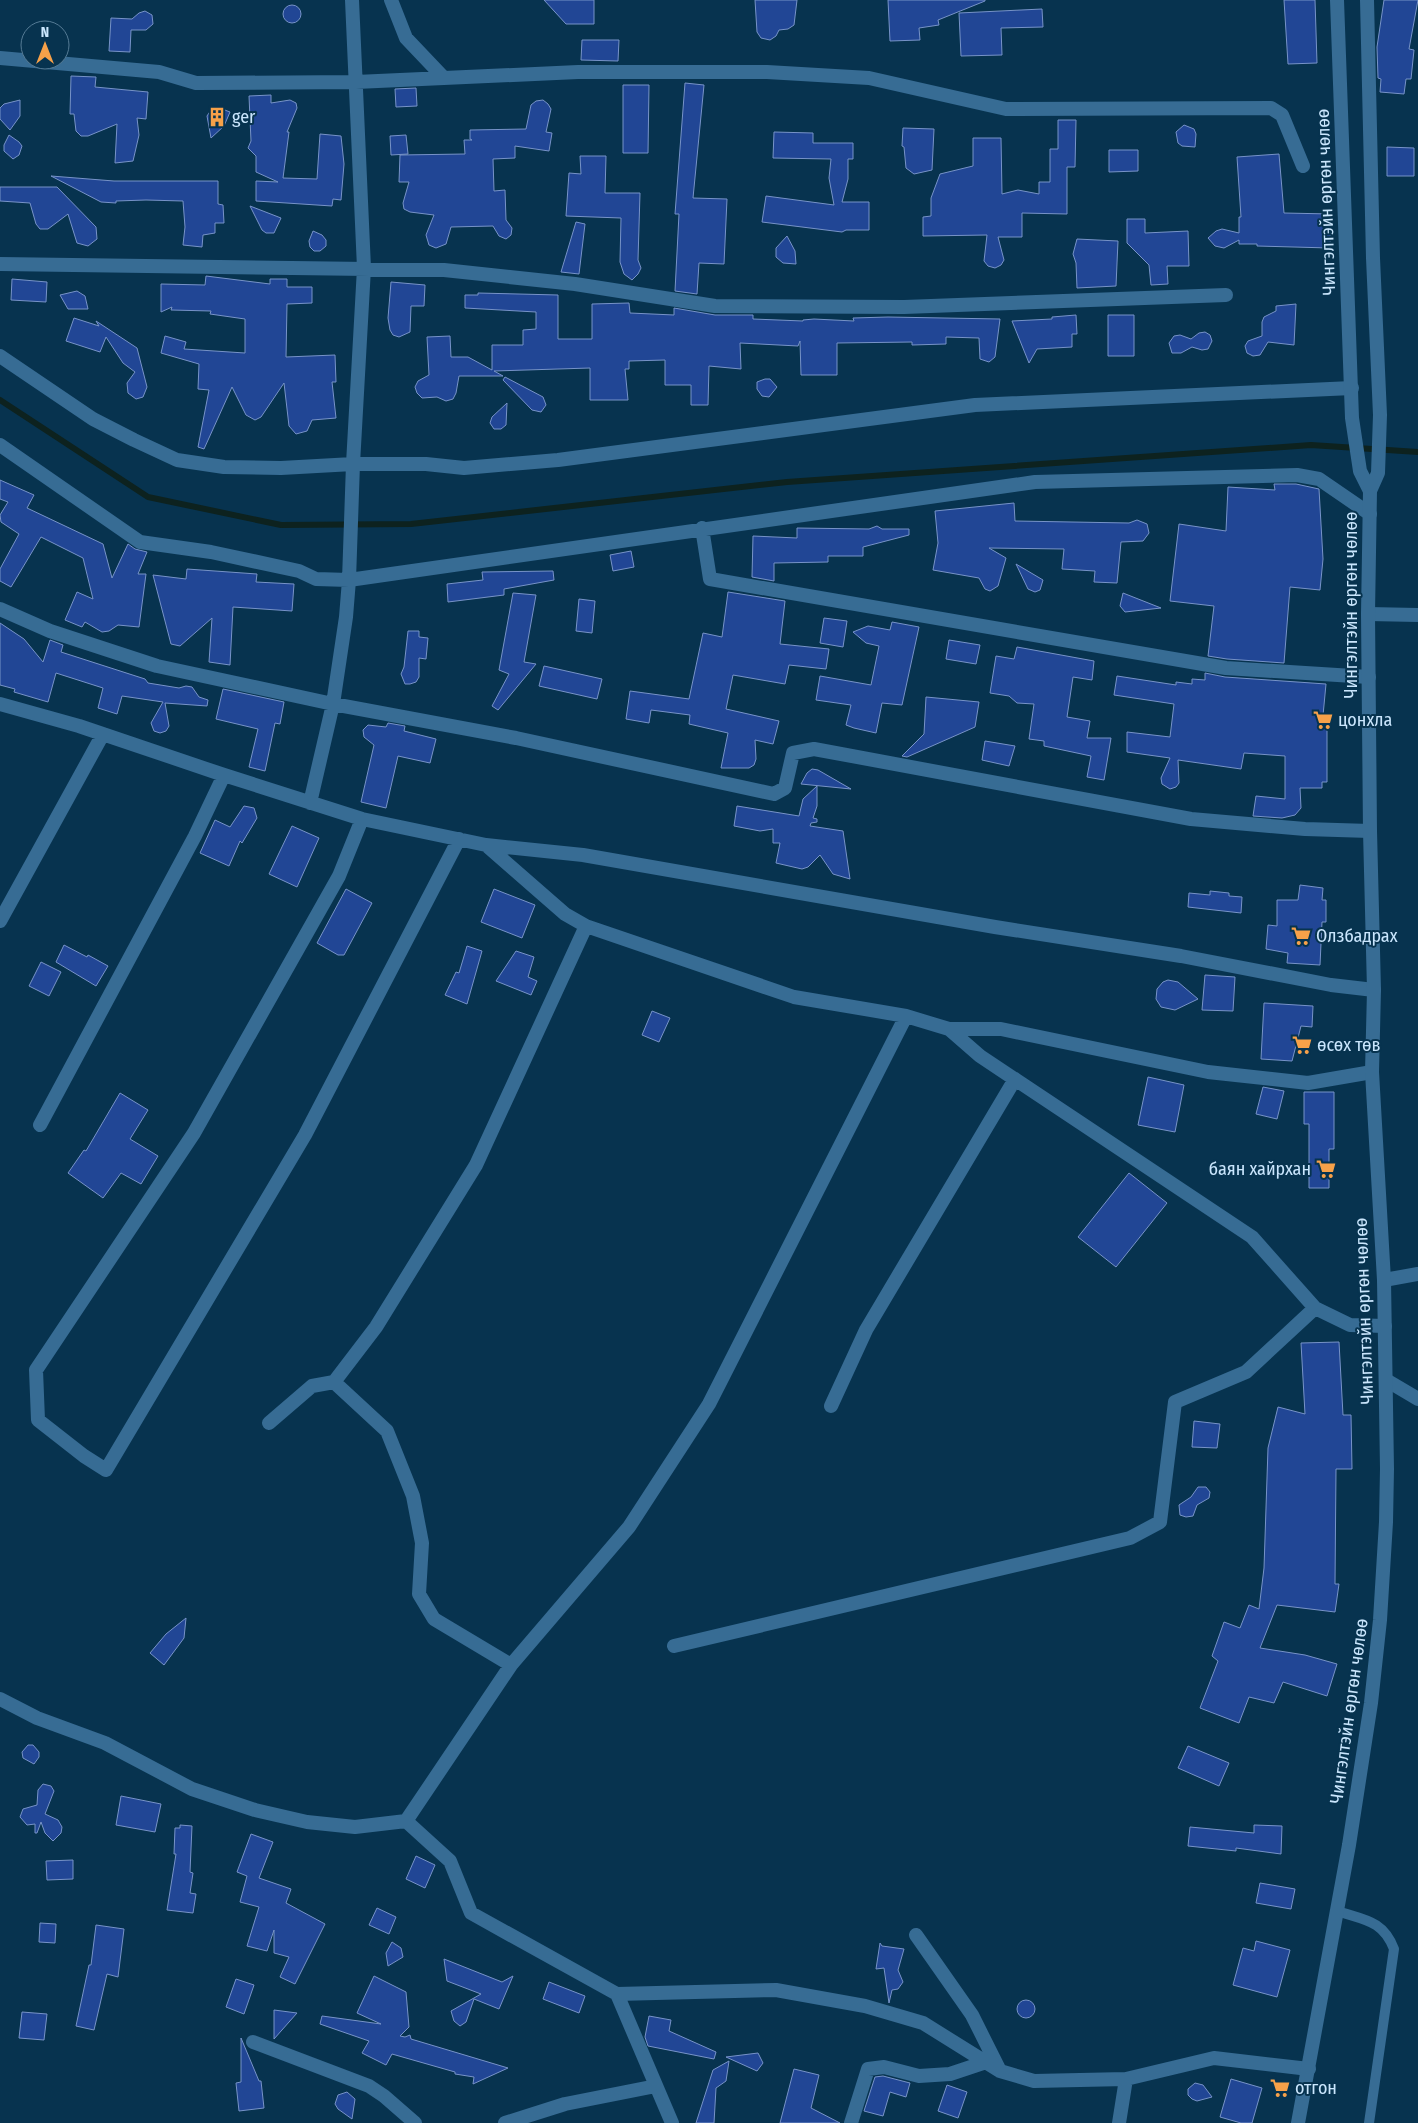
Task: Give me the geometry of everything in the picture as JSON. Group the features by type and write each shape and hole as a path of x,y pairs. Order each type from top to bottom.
{"street":[{"path":"310,802 333,704 346,617 349,580 353,464 364,268 352,0"},
{"path":"390,0 406,38 444,78"},
{"name":"Чингэлтэйн өргөн чөлөө","path":"1337,0 1352,418 1360,471 1370,491"},
{"name":"Чингэлтэйн өргөн чөлөө","path":"1298,2123 1337,1910 1371,1703 1380,1620 1386,1522 1384,1280 1372,1072 1374,990 1368,614 1370,491 1378,473 1380,415 1373,258 1367,0"},
{"path":"0,58 159,72 196,83 356,82 578,72 767,72 869,78 1006,109 1271,108 1282,115 1303,166"},
{"path":"0,264 444,270 575,284 715,306 904,306 1226,295"},
{"path":"0,356 93,418 177,460 224,467 281,468 353,464 426,464 464,468 558,460 975,406 1352,388"},
{"path":"0,445 140,542 211,552 299,571 316,579 349,580 702,528 1035,482 1297,475 1320,479 1370,514"},
{"path":"702,528 710,579 1226,668 1369,678"},
{"path":"0,608 50,632 157,666 333,704 516,738 774,794 785,788 793,753 814,749 1190,819 1305,829 1370,831"},
{"path":"1368,614 1418,615"},
{"path":"0,704 103,734 362,819 486,845 583,855 995,927 1181,956 1331,985 1374,990"},
{"path":"0,922 103,734"},
{"path":"40,1125 195,836 224,775"},
{"path":"362,819 339,876 194,1133 36,1370 38,1420 84,1456 106,1470 305,1135 460,839"},
{"path":"486,845 565,914 586,926 794,997 906,1016 949,1028 1001,1028 1208,1072 1308,1084 1372,1072"},
{"path":"269,1423 312,1386 334,1382 376,1327 476,1165 586,926"},
{"path":"406,1821 511,1665 629,1527 709,1404 906,1016"},
{"path":"949,1028 980,1056 1252,1237 1315,1308 1350,1325 1385,1326"},
{"path":"831,1406 866,1330 1015,1079"},
{"path":"1384,1280 1418,1274"},
{"path":"674,1646 894,1592 1130,1538 1160,1522 1175,1402 1246,1372 1315,1308"},
{"path":"1386,1380 1418,1400"},
{"path":"334,1382 387,1431 413,1496 422,1543 419,1594 434,1619 511,1665"},
{"path":"0,1699 37,1718 112,1746 192,1789 255,1810 306,1822 355,1827 406,1821 450,1861 472,1913 617,1994 776,1990 865,2006 923,2022 1000,2071 1034,2081 1126,2078 1214,2058 1309,2069"},
{"path":"916,1935 972,2015 1000,2071"},
{"path":"617,1994 672,2123"},
{"path":"253,2042 369,2086 384,2096 415,2123"},
{"path":"851,2123 868,2069 884,2067 918,2076 950,2074 986,2062"},
{"path":"1119,2123 1126,2078"},
{"path":"505,2123 565,2104 656,2086"}],"lane":[{"path":"1337,1910 1381,1927 1390,1938 1394,1949 1369,2123"}],"building":[{"path":"544,0 594,0 594,24 566,24"},
{"path":"755,0 797,0 794,25 788,29 779,30 776,36 770,40 761,38 757,32"},
{"path":"888,0 985,1 938,20 939,25 919,28 920,40 890,41"},
{"path":"1284,0 1315,0 1317,63 1288,64"},
{"path":"1384,0 1418,0 1409,49 1414,50 1411,79 1406,79 1404,94 1380,92 1381,79 1378,78 1377,47"},
{"path":"292,5 298,8 301,14 298,20 292,23 286,20 283,14 286,8"},
{"path":"1042,9 1043,27 1001,28 1002,55 961,56 959,13"},
{"path":"145,11 152,15 153,24 146,30 131,30 130,52 109,51 111,18 132,19"},
{"path":"582,40 619,40 618,61 581,60"},
{"path":"71,76 96,77 95,87 148,92 146,119 137,118 139,135 133,161 115,163 117,124 88,136 81,136 76,131 74,114 70,114"},
{"path":"685,83 704,85 693,198 727,199 724,264 699,263 697,294 675,291 679,214 675,214"},
{"path":"623,85 649,85 648,153 623,153"},
{"path":"416,88 417,106 396,107 395,89"},
{"path":"271,95 271,103 290,100 296,103 297,108 287,132 289,132 283,178 317,179 320,134 341,136 344,164 341,200 333,199 332,206 256,201 256,181 278,182 256,172 256,156 248,148 251,141 249,96"},
{"path":"20,100 20,116 10,130 0,119 0,108 4,104"},
{"path":"543,100 551,109 546,132 552,133 549,151 515,146 515,158 493,159 494,191 505,190 506,220 512,228 511,235 506,239 499,236 493,226 451,227 446,244 436,248 429,245 426,235 434,215 410,212 404,209 403,203 409,182 399,182 400,155 465,154 464,140 472,140 470,139 470,130 526,129 531,105 536,101"},
{"name":"ger","path":"217,107 230,112 224,126 211,138 207,116 211,110"},
{"path":"1058,120 1076,120 1075,167 1067,167 1067,214 1022,213 1022,237 998,237 1004,260 1001,265 995,268 988,266 984,261 987,235 923,236 923,217 931,216 931,198 940,174 973,166 973,138 1001,138 1002,194 1018,190 1039,194 1039,182 1050,182 1050,149 1058,149"},
{"path":"1184,125 1194,129 1196,134 1195,147 1182,146 1178,143 1176,132"},
{"path":"903,128 934,129 932,170 914,174 906,168 904,147 902,146"},
{"path":"774,132 813,133 813,143 853,143 853,159 848,159 848,179 842,202 869,202 869,230 846,230 842,232 762,222 766,196 834,205 829,178 831,159 773,158"},
{"path":"9,135 22,146 19,155 13,159 4,151 4,145"},
{"path":"406,135 408,154 391,155 390,136"},
{"path":"1387,147 1414,148 1414,176 1387,176"},
{"path":"1109,150 1138,150 1138,171 1109,172"},
{"path":"1279,154 1284,213 1331,214 1330,248 1257,246 1257,244 1239,244 1239,240 1224,248 1215,246 1208,238 1216,231 1222,229 1239,233 1239,217 1241,217 1237,157"},
{"path":"580,156 606,156 605,193 640,193 638,260 641,268 632,280 624,274 620,262 621,218 566,216 569,173 581,174"},
{"path":"51,176 114,181 218,181 218,204 223,205 224,223 215,223 215,233 203,235 202,247 183,245 185,227 183,201 101,202"},
{"path":"0,187 57,187 96,227 97,239 88,246 77,243 68,214 48,229 40,229 36,224 30,203 0,201"},
{"path":"250,206 281,218 274,233 266,233 262,230"},
{"path":"1127,219 1145,219 1145,233 1188,231 1189,266 1167,266 1168,284 1151,285 1149,265 1127,243"},
{"path":"576,222 585,224 579,274 561,272"},
{"path":"313,231 322,235 326,240 326,246 320,251 314,251 310,247 309,241"},
{"path":"787,236 795,251 796,264 783,263 776,257 776,248"},
{"path":"1077,239 1118,241 1116,286 1077,288 1076,263 1073,254"},
{"path":"206,276 270,284 270,279 287,279 287,287 312,287 312,303 287,304 286,357 335,355 336,382 332,382 336,418 312,420 307,431 296,434 289,426 284,383 261,417 255,420 246,415 232,387 204,449 198,447 209,390 198,389 199,364 161,353 165,336 186,342 184,349 245,353 245,319 210,314 211,311 171,310 172,307 161,312 161,284 205,285"},
{"path":"12,279 47,282 46,302 11,300"},
{"path":"391,282 425,285 424,306 411,306 410,332 399,337 393,335 390,330 388,318"},
{"path":"77,291 85,296 88,309 68,309 60,295"},
{"path":"478,293 558,295 558,339 592,339 592,304 629,303 630,313 674,315 674,308 715,315 753,315 753,319 803,321 814,319 854,321 853,318 888,317 1000,319 995,357 989,362 980,359 979,338 946,337 946,344 912,345 912,342 837,343 837,375 801,375 800,341 798,346 740,343 741,369 709,366 708,405 691,405 691,385 665,385 665,360 629,361 629,369 625,369 628,400 590,400 590,368 494,371 503,376 459,376 453,399 446,401 437,397 422,398 417,393 415,387 418,381 429,375 427,337 450,336 451,357 468,357 492,370 492,345 523,345 523,330 536,329 536,312 465,308 465,295 478,295"},
{"path":"1296,304 1294,345 1268,342 1260,355 1253,356 1247,353 1245,346 1248,341 1262,336 1264,317 1276,311 1276,306"},
{"path":"1076,315 1077,334 1072,334 1072,347 1037,349 1029,363 1012,321 1052,319 1052,317"},
{"path":"1108,315 1134,315 1134,356 1108,356"},
{"path":"74,318 99,326 96,321 137,348 147,387 143,397 136,399 128,393 127,383 135,372 123,363 106,337 100,352 66,341"},
{"path":"1205,332 1210,335 1212,341 1208,349 1202,350 1192,347 1181,353 1172,353 1169,343 1174,336 1180,335 1191,339 1199,333"},
{"path":"505,377 543,397 546,405 541,412 532,410 503,380"},
{"path":"770,379 777,387 769,397 762,396 757,389 757,382"},
{"path":"507,403 506,425 501,429 494,429 490,423 492,417"},
{"path":"0,480 34,495 27,508 103,544 112,578 128,544 135,549 147,552 138,574 146,574 139,627 118,625 109,631 102,632 85,622 82,627 65,620 77,592 93,599 83,558 41,537 11,587 0,581 0,569 19,534 1,522 0,515 8,502 0,499"},
{"path":"1274,484 1296,484 1319,489 1323,559 1320,590 1290,587 1284,663 1208,656 1214,606 1170,601 1179,524 1226,531 1228,487 1275,490"},
{"path":"1014,503 1015,521 1129,523 1137,520 1147,524 1149,533 1143,541 1121,542 1117,583 1094,582 1095,571 1062,569 1064,549 989,548 1006,558 998,586 990,591 985,589 979,578 933,570 938,543 935,511"},
{"path":"877,526 882,529 909,529 909,535 863,547 863,556 828,556 828,562 774,563 774,581 752,577 753,536 797,538 797,528 869,529"},
{"path":"631,551 634,567 613,571 610,555"},
{"path":"1016,564 1043,580 1040,590 1035,592 1028,589"},
{"path":"187,569 257,574 256,582 294,584 292,611 233,607 230,665 209,662 212,618 180,646 171,644 153,575 186,579"},
{"path":"553,571 554,580 504,589 504,595 448,602 447,584 483,580 482,572"},
{"path":"728,592 785,601 780,644 829,649 826,669 789,665 785,684 733,675 726,709 779,721 773,744 755,740 756,759 754,765 749,768 721,768 728,733 689,724 690,715 651,710 649,723 626,719 630,691 689,699 703,633 722,637"},
{"path":"513,593 536,595 524,662 536,664 498,710 492,706 509,674 499,670"},
{"path":"1123,593 1161,608 1125,612 1120,606"},
{"path":"579,599 595,601 592,633 576,631"},
{"path":"824,618 847,621 843,647 820,643"},
{"path":"892,622 919,627 902,705 882,703 876,733 846,725 851,705 816,700 820,676 871,685 879,646 866,643 853,632 868,626 890,630"},
{"path":"0,623 24,639 43,662 50,640 63,645 61,652 145,679 148,683 179,688 192,687 199,697 208,700 207,706 165,703 169,726 166,731 160,733 154,731 151,723 163,702 122,696 117,714 98,708 103,688 56,673 48,702 14,692 15,689 0,685"},
{"path":"408,631 419,631 419,637 428,638 426,659 419,658 419,677 416,682 405,684 401,674 404,667"},
{"path":"949,640 980,645 976,664 946,659"},
{"path":"1017,647 1094,661 1092,680 1073,677 1067,717 1090,721 1087,738 1111,738 1104,780 1087,777 1091,756 1044,746 1044,741 1029,739 1034,704 1017,703 1009,696 990,693 996,656 1014,659"},
{"path":"544,666 602,679 597,699 539,686"},
{"path":"1205,673 1225,677 1326,684 1322,726 1327,726 1327,782 1322,782 1322,788 1300,788 1301,808 1295,815 1282,818 1253,816 1256,796 1285,799 1285,756 1244,753 1241,769 1178,760 1179,783 1176,787 1170,789 1162,784 1161,778 1170,758 1127,752 1127,732 1170,737 1174,704 1114,695 1117,676 1176,685 1176,682 1192,684 1192,679 1205,680"},
{"path":"223,689 284,702 280,724 275,723 265,771 249,767 258,729 216,719"},
{"path":"926,697 979,702 975,727 907,757 902,756 924,734"},
{"path":"388,723 405,726 404,731 436,739 430,763 398,756 386,808 361,802 374,745 364,737 363,730 368,725 386,727"},
{"path":"985,741 1015,746 1009,766 982,760"},
{"path":"812,769 818,770 851,789 801,784 807,773"},
{"path":"817,786 817,806 813,818 817,819 817,822 811,823 810,826 843,831 850,879 833,874 820,855 808,867 802,869 776,863 780,843 773,843 773,829 760,831 734,826 737,806 799,816 803,799"},
{"path":"244,806 254,808 257,818 242,843 240,841 229,866 200,853 215,820 230,827"},
{"path":"292,826 319,838 297,887 269,874"},
{"path":"1300,885 1323,888 1322,900 1326,900 1326,922 1322,922 1320,965 1287,963 1288,953 1266,949 1268,925 1277,926 1277,900 1298,900"},
{"path":"346,889 372,903 344,955 338,955 317,943"},
{"path":"494,889 535,905 522,938 481,922"},
{"path":"1210,891 1229,893 1229,896 1242,897 1241,913 1188,907 1189,893 1210,895"},
{"path":"64,945 108,966 96,986 56,962"},
{"path":"467,946 482,951 467,1004 445,995 456,972 459,973"},
{"path":"516,951 534,957 528,977 537,981 531,995 496,981"},
{"path":"41,962 61,972 49,996 29,986"},
{"path":"1205,975 1235,977 1233,1011 1202,1010"},
{"path":"1168,980 1178,982 1198,999 1175,1010 1161,1007 1156,999 1157,989 1163,982"},
{"path":"1264,1003 1313,1006 1312,1027 1301,1026 1292,1061 1261,1059"},
{"path":"652,1011 670,1018 659,1042 642,1035"},
{"path":"1148,1077 1184,1085 1175,1132 1138,1125"},
{"path":"1263,1087 1284,1091 1277,1119 1256,1114"},
{"path":"1304,1092 1334,1092 1334,1149 1329,1149 1329,1188 1309,1188 1309,1124 1304,1124"},
{"path":"120,1093 148,1110 130,1139 158,1156 141,1184 121,1173 103,1198 68,1173 84,1150 86,1151"},
{"path":"1129,1173 1167,1203 1116,1267 1078,1237"},
{"path":"1339,1342 1343,1415 1351,1415 1352,1469 1336,1469 1335,1584 1339,1584 1335,1612 1277,1605 1260,1648 1305,1655 1337,1664 1327,1696 1283,1682 1274,1703 1249,1697 1239,1723 1200,1708 1218,1661 1212,1656 1224,1622 1240,1628 1249,1605 1259,1609 1264,1568 1268,1448 1278,1407 1305,1414 1301,1343"},
{"path":"1194,1421 1220,1424 1217,1448 1192,1447"},
{"path":"1198,1487 1206,1487 1210,1492 1209,1498 1197,1505 1193,1516 1186,1517 1180,1515 1179,1505 1191,1497"},
{"path":"186,1618 184,1638 164,1665 150,1653 166,1634"},
{"path":"28,1745 33,1745 39,1752 39,1757 34,1764 23,1758 22,1752"},
{"path":"1188,1746 1229,1763 1219,1786 1178,1768"},
{"path":"43,1784 51,1786 54,1791 45,1814 58,1820 62,1827 61,1833 53,1841 45,1833 41,1822 37,1833 35,1833 35,1824 27,1825 20,1817 23,1809 37,1805 38,1790"},
{"path":"121,1796 161,1804 155,1832 116,1825"},
{"path":"180,1825 192,1826 190,1872 193,1873 190,1893 196,1894 193,1913 167,1910 176,1854 174,1854 175,1828 180,1828"},
{"path":"1254,1825 1282,1826 1281,1854 1236,1848 1236,1851 1188,1846 1190,1827 1254,1833"},
{"path":"251,1834 273,1842 259,1878 291,1889 286,1903 325,1924 295,1984 280,1977 289,1957 274,1953 274,1930 267,1951 247,1946 259,1907 240,1902 247,1876 237,1872"},
{"path":"416,1856 435,1865 425,1888 406,1879"},
{"path":"73,1860 73,1879 47,1880 46,1861"},
{"path":"1260,1883 1295,1889 1291,1909 1256,1903"},
{"path":"377,1908 396,1917 389,1934 369,1925"},
{"path":"40,1923 56,1924 55,1943 39,1942"},
{"path":"96,1925 124,1929 118,1977 107,1974 94,2030 76,2026 89,1965 91,1965"},
{"path":"1256,1941 1290,1950 1277,1997 1233,1985 1243,1948 1254,1951"},
{"path":"392,1942 401,1948 403,1957 388,1966 386,1953"},
{"path":"880,1943 882,1946 904,1949 898,1970 903,1982 898,1989 892,1990 889,2003 884,1968 876,1969"},
{"path":"444,1959 502,1982 513,1976 499,2009 474,1999 466,2022 460,2026 454,2021 451,2011 481,1994 447,1981"},
{"path":"374,1976 406,1992 409,2027 400,2036 410,2035 411,2039 508,2068 473,2084 474,2077 455,2074 455,2072 392,2054 386,2065 362,2053 369,2041 320,2024 322,2016 381,2024 357,2013"},
{"path":"236,1979 254,1985 244,2014 226,2007"},
{"path":"549,1982 585,1996 579,2013 543,1999"},
{"path":"1026,2000 1032,2003 1035,2009 1032,2015 1026,2018 1020,2015 1017,2009 1020,2003"},
{"path":"274,2010 297,2013 274,2039"},
{"path":"22,2012 47,2014 44,2040 19,2038"},
{"path":"649,2016 671,2020 669,2031 716,2052 714,2059 648,2046 645,2037"},
{"path":"241,2038 259,2081 261,2081 264,2108 239,2111 236,2083 241,2082"},
{"path":"758,2053 763,2063 757,2071 726,2057"},
{"path":"729,2061 726,2081 716,2088 714,2123 696,2123 713,2070"},
{"path":"794,2069 819,2075 811,2108 840,2123 780,2123"},
{"path":"883,2076 910,2083 906,2097 890,2092 883,2116 864,2111 875,2077"},
{"path":"1231,2079 1262,2088 1252,2123 1241,2123 1220,2117"},
{"path":"1195,2083 1203,2085 1212,2097 1197,2101 1192,2099 1188,2095 1188,2089"},
{"path":"947,2085 967,2092 958,2118 938,2111"},
{"path":"347,2092 355,2099 352,2119 338,2109 335,2104 338,2095"}],"waterway":[{"path":"0,400 148,497 281,525 411,524 787,482 1311,445 1418,452"}],"place":[{"name":"ger","path":"217,117"},
{"name":"цонхла","path":"1323,720"},
{"name":"Олзбадрах","path":"1301,936"},
{"name":"өсөх төв","path":"1302,1045"},
{"name":"баян хайрхан","path":"1326,1169"},
{"name":"отгон","path":"1280,2088"}]}
